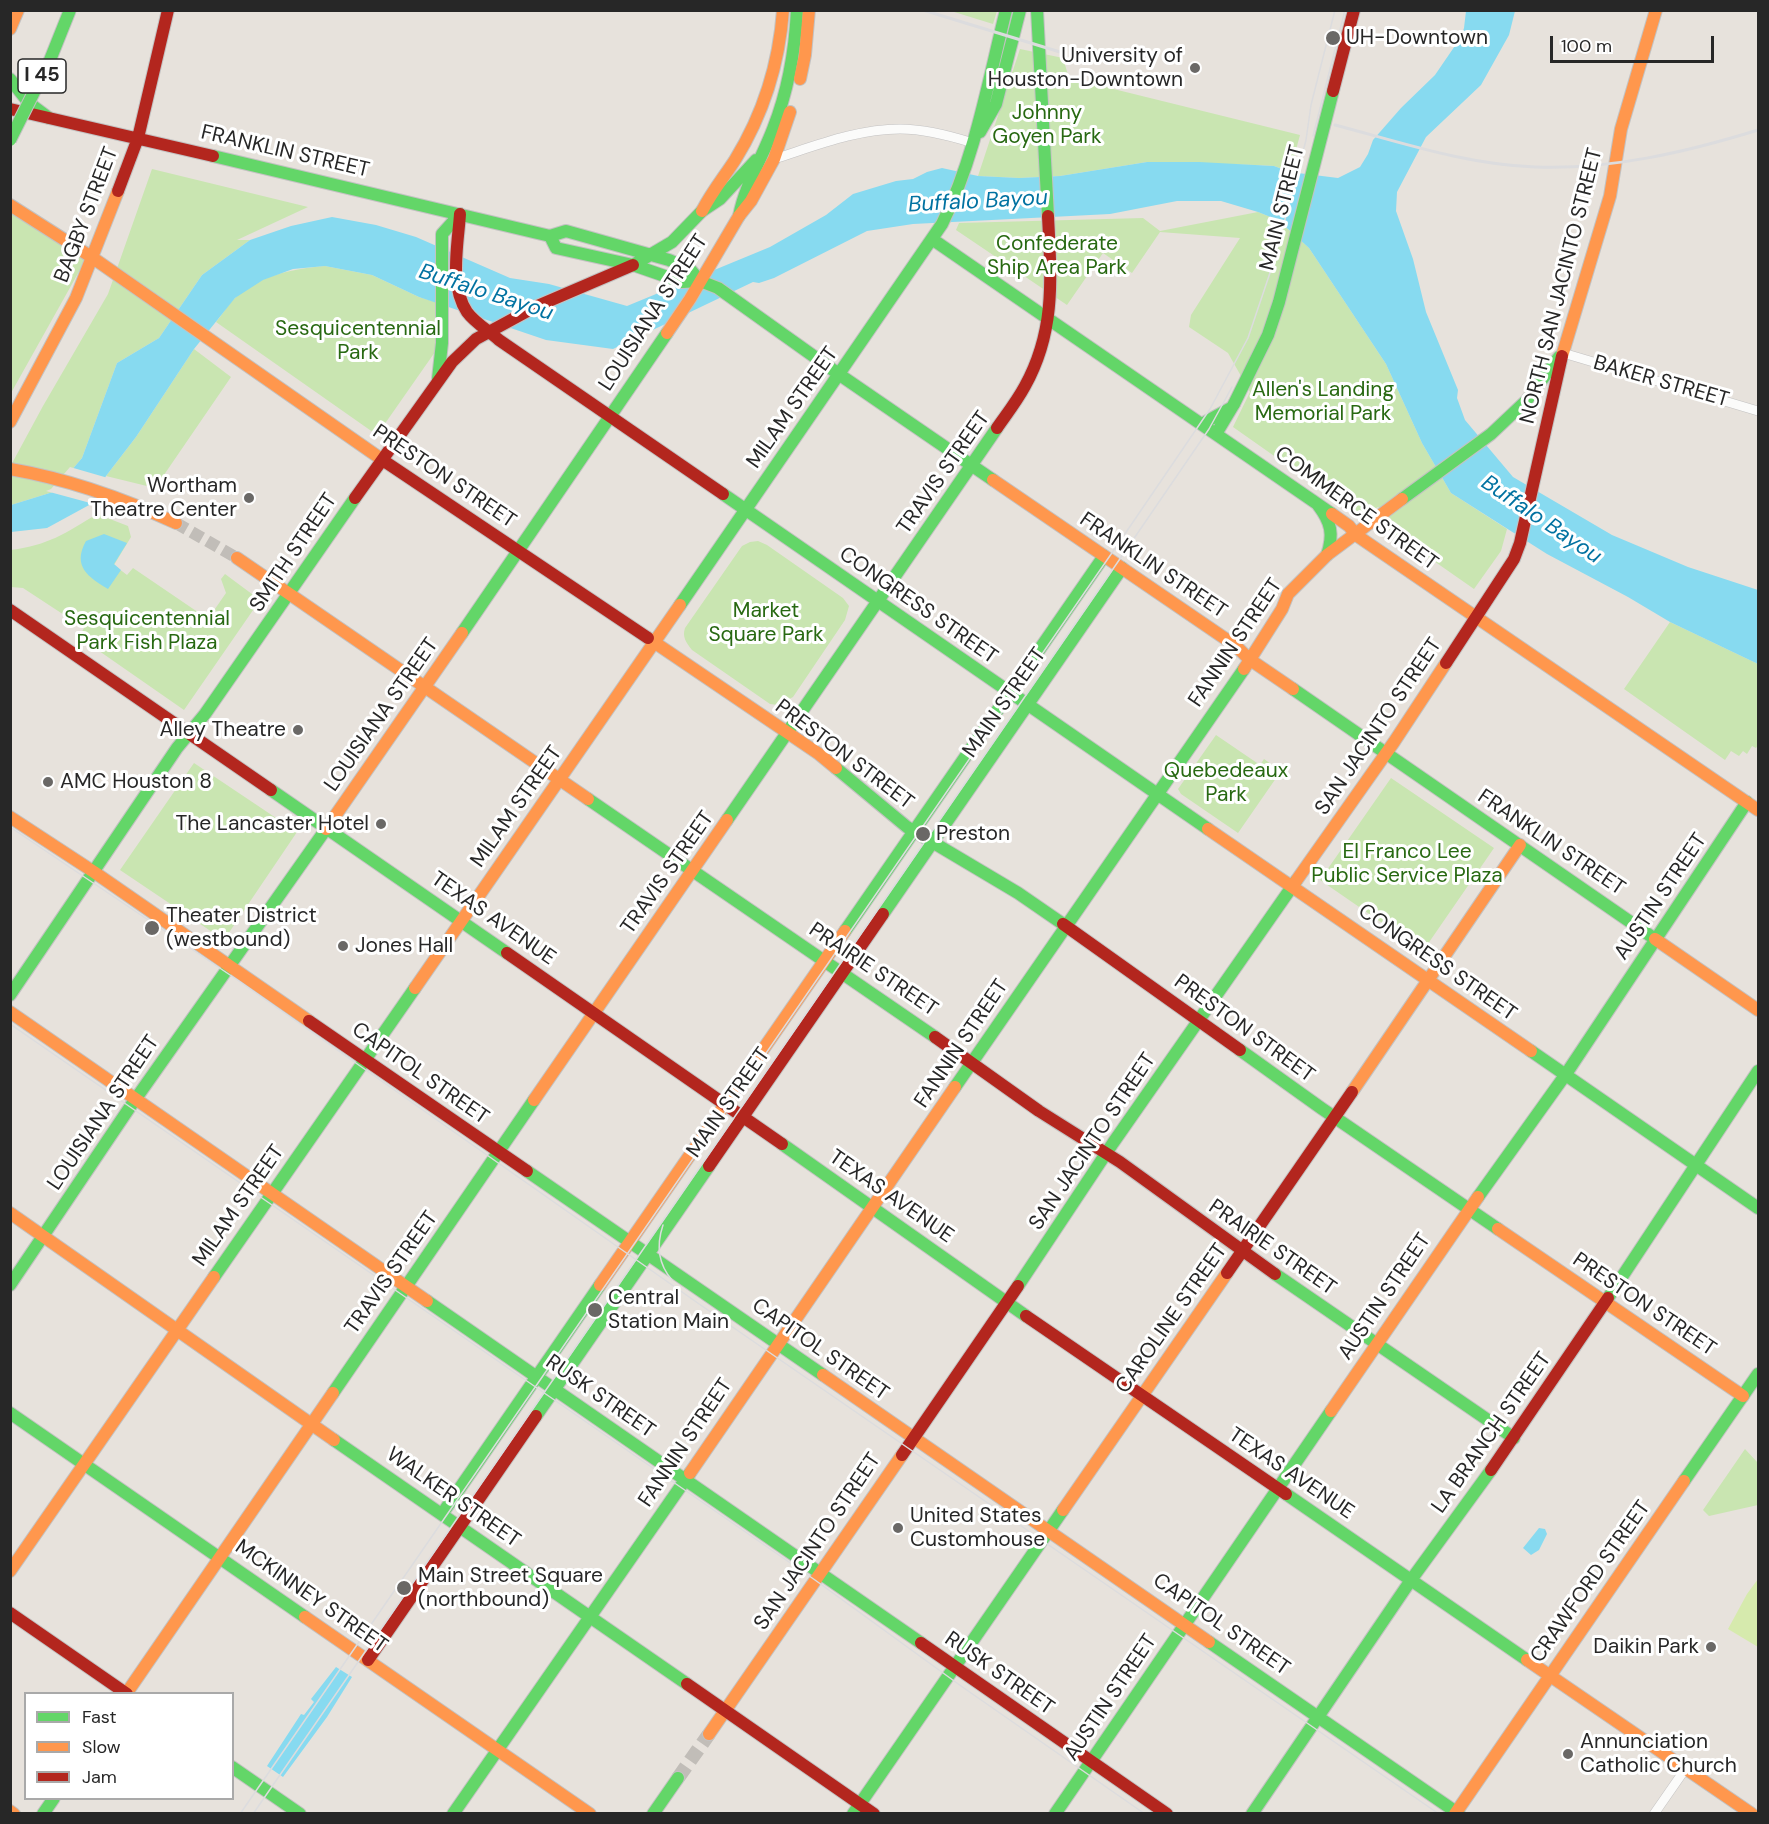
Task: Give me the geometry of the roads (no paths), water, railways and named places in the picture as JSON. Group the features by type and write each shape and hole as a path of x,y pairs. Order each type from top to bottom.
{"main road":[{"name":"I 45","path":"10,29 18,10"},
{"name":"I 45","path":"10,140 46,69 70,10"},
{"name":"BAGBY STREET","path":"13,418 76,298 93,258 138,138 168,10"},
{"path":"704,207 754,128 769,96 780,51 783,10"},
{"path":"739,216 742,198 773,131 790,77 797,10"},
{"name":"LOUISIANA STREET","path":"10,1285 136,1099 519,550 700,281 739,216 763,182 782,140 799,81 805,55 809,10"},
{"name":"MILAM STREET","path":"10,1571 932,239 951,206 973,143 1006,10"},
{"name":"MILAM STREET","path":"973,143 996,104 1020,10"},
{"name":"TRAVIS STREET","path":"127,1692 1025,387 1035,364 1049,318 1051,259 1037,10"},
{"name":"MAIN STREET","path":"1216,434 1227,419 1268,335 1279,302 1354,10"},
{"name":"NORTH SAN JACINTO STREET","path":"1508,570 1520,543 1563,353 1610,195 1621,129 1656,10"},
{"path":"10,80 30,103 49,118"},
{"name":"FRANKLIN STREET","path":"10,109 550,236 566,231 653,254 690,269 700,281"},
{"path":"704,207 720,199 760,155"},
{"name":"PRESTON STREET","path":"10,205 93,258 382,459 819,754 914,832 1018,893 1067,926 1335,1117 1743,1396"},
{"name":"SMITH STREET","path":"10,995 177,748 189,735 289,595 438,380 465,349 488,331 535,307 633,265 653,254 672,242 704,207"},
{"path":"438,380 442,343 442,234 460,214"},
{"name":"CONGRESS STREET","path":"460,214 458,285 461,298 467,311 488,331 878,603 1758,1208"},
{"name":"FRANKLIN STREET","path":"550,236 556,248 633,265 682,282 700,281 718,288 840,375 1236,646 1249,659 1758,1010"},
{"name":"COMMERCE STREET","path":"932,239 1349,526 1356,535 1476,618 1758,810"},
{"name":"FANNIN STREET","path":"453,1814 874,1208 1249,659 1282,609 1288,594 1327,555 1491,434 1527,400 1563,353"},
{"path":"1202,424 1232,406"},
{"path":"10,469 71,481 136,504 176,523"},
{"path":"1318,505 1332,526 1332,538 1327,555"},
{"name":"MAIN STREET","path":"442,1514 1104,556"},
{"name":"PRAIRIE STREET","path":"237,558 905,1015 1039,1111 1107,1153 1242,1252 1514,1438"},
{"name":"MAIN STREET","path":"368,1660 1122,568"},
{"name":"SAN JACINTO STREET","path":"709,1734 1007,1303 1107,1153 1386,753 1508,570"},
{"name":"TEXAS AVENUE","path":"10,610 874,1208 1007,1303 1752,1814"},
{"name":"AUSTIN STREET","path":"1055,1814 1470,1208 1566,1074 1655,938 1694,885 1747,802"},
{"name":"CAPITOL STREET","path":"10,816 1457,1813"},
{"name":"CAROLINE STREET","path":"857,1809 1429,981 1520,845"},
{"name":"RUSK STREET","path":"10,1012 1167,1814"},
{"name":"LA BRANCH STREET","path":"1252,1814 1411,1580 1514,1438 1676,1197 1694,1164 1758,1071"},
{"name":"WALKER STREET","path":"10,1213 176,1331 726,1709 857,1809 874,1814"},
{"name":"CRAWFORD STREET","path":"1457,1813 1758,1374"},
{"name":"MCKINNEY STREET","path":"10,1413 590,1814"},
{"path":"10,1613 125,1692"},
{"path":"234,1768 300,1814"},
{"path":"653,1814 678,1778"},
{"path":"43,1814 53,1800"}],"street":[{"path":"774,159 852,135 882,130 909,129 973,143"},
{"name":"BAKER STREET","path":"1563,353 1758,411"},
{"path":"1654,1814 1686,1768"}],"water":[{"name":"Buffalo Bayou","path":"1466,11 1515,11 1509,35 1481,85 1426,137 1397,192 1396,211 1413,259 1426,312 1458,390 1457,398 1465,420 1513,477 1612,535 1688,567 1758,590 1758,664 1670,622 1547,554 1451,493 1422,443 1386,364 1309,248 1278,220 1221,201 1177,201 1110,214 913,224 867,231 774,278 759,283 753,282 613,349 546,340 419,297 372,275 325,266 293,269 263,280 235,298 194,349 136,437 106,476 91,504 47,528 11,532 11,505 53,492 82,458 117,363 159,338 202,275 250,240 291,226 332,217 376,225 416,237 510,278 549,284 627,306 770,247 826,215 853,194 896,181 913,179 942,168 978,176 1019,178 1060,176 1147,162 1199,162 1274,166 1290,172 1338,178 1360,167 1373,140 1401,108 1435,75 1461,37"},
{"path":"104,534 127,543 114,564 121,570 108,589 84,570 81,557 86,541"},
{"path":"1539,1528 1545,1529 1547,1534 1539,1550 1531,1555 1523,1548"},
{"path":"336,1667 352,1677 327,1717 283,1777 267,1766 301,1714 304,1715 314,1702 311,1699"}],"tunnel":[{"path":"176,523 237,558"},
{"path":"678,1778 709,1734"}],"tram line":[{"path":"240,1814 1210,409 1248,338 1274,261 1306,140 1311,105 1335,10"},
{"path":"1313,136 1345,10"},
{"path":"253,1814 1102,585 1209,429 1232,387"},
{"path":"10,827 239,981 702,1306 1439,1814"},
{"path":"10,1024 815,1580 961,1686 1145,1814"},
{"path":"663,1225 659,1240 661,1261 672,1280"}],"railway":[{"path":"923,10 1060,52"},
{"path":"1335,125 1459,157 1535,167 1592,166 1648,158 1758,130"}],"place":[{"name":"UH-Downtown","path":"1333,38"},
{"name":"University of Houston-Downtown","path":"1195,68"},
{"name":"Wortham Theatre Center","path":"249,498"},
{"name":"Alley Theatre","path":"298,730"},
{"name":"AMC Houston 8","path":"48,782"},
{"name":"The Lancaster Hotel","path":"381,824"},
{"name":"Preston","path":"923,834"},
{"name":"Theater District (westbound)","path":"152,928"},
{"name":"Jones Hall","path":"343,946"},
{"name":"Central Station Main","path":"595,1310"},
{"name":"United States Customhouse","path":"898,1528"},
{"name":"Main Street Square (northbound)","path":"404,1588"},
{"name":"Daikin Park","path":"1711,1647"},
{"name":"Annunciation Catholic Church","path":"1568,1754"}],"park label":[{"name":"Johnny Goyen Park","path":"1047,125"},
{"name":"Confederate Ship Area Park","path":"1057,256"},
{"name":"Sesquicentennial Park","path":"358,341"},
{"name":"Allen's Landing Memorial Park","path":"1323,402"},
{"name":"Market Square Park","path":"766,623"},
{"name":"Sesquicentennial Park Fish Plaza","path":"147,631"},
{"name":"Quebedeaux Park","path":"1226,783"},
{"name":"El Franco Lee Public Service Plaza","path":"1407,864"}]}
